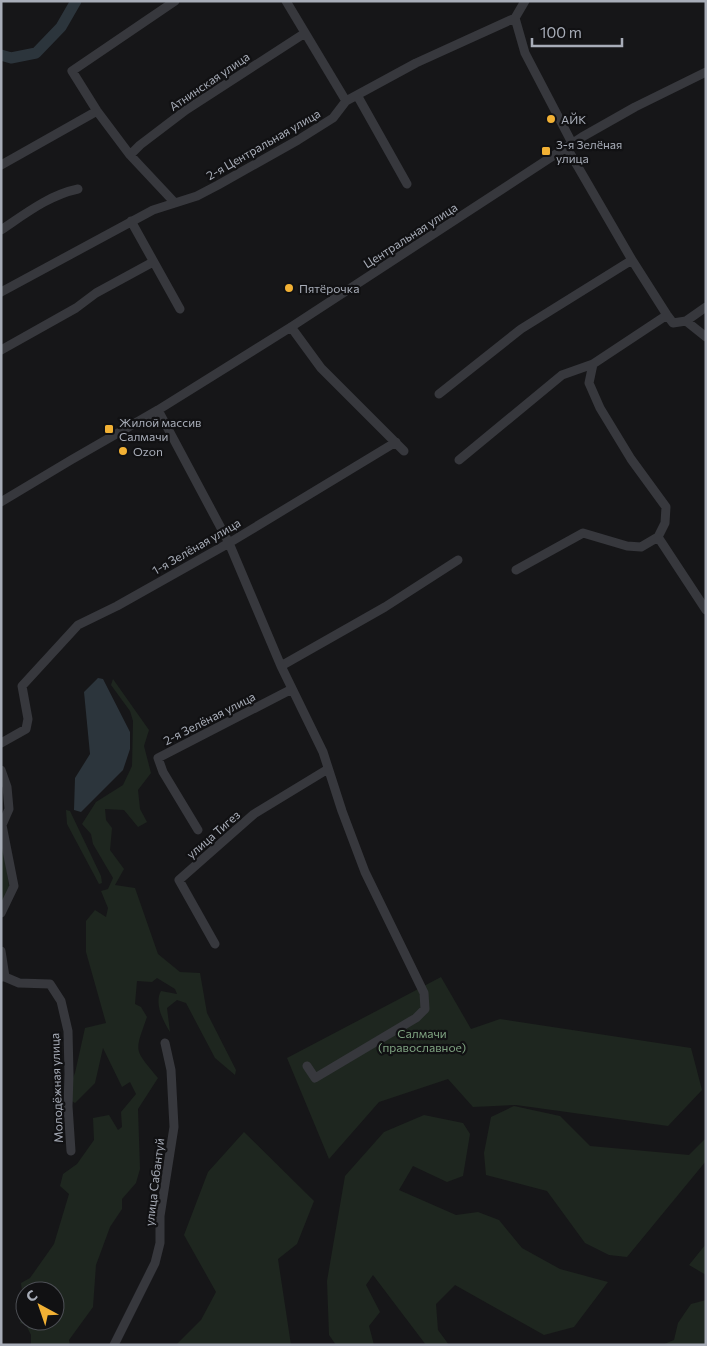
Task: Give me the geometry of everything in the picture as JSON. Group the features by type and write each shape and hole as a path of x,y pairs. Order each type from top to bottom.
{"street":[{"path":"175,1 72,71 97,111 130,155 175,204"},
{"path":"286,1 346,101"},
{"path":"525,1 515,18 525,53 570,146 632,260 673,323 686,321 706,307"},
{"name":"2-я Центральная улица","path":"1,292 130,221 153,210 197,196 298,140 333,118 346,101 416,64 515,18"},
{"name":"Атнинская улица","path":"130,155 140,145 186,110 305,33"},
{"name":"Центральная улица","path":"1,502 158,410 291,327 570,146 635,107 706,72"},
{"path":"357,95 407,184"},
{"path":"1,164 97,111"},
{"path":"1,230 64,191 78,188"},
{"path":"130,221 180,310"},
{"path":"439,394 521,329 632,260"},
{"path":"1,350 76,308 96,293 153,262"},
{"path":"459,460 562,375 593,364 667,315"},
{"path":"686,321 706,337"},
{"path":"291,327 321,368 404,451"},
{"path":"516,570 583,533 627,546 641,547 658,537 665,523 666,507 631,459 600,408 589,383 593,364"},
{"path":"158,410 229,543 281,666 322,752 365,872 424,993 425,1009 416,1018 315,1078 307,1066"},
{"name":"1-я Зелёная улица","path":"1,743 26,729 28,719 22,686 78,625 117,606 229,543 396,442"},
{"path":"658,537 706,610"},
{"path":"281,666 384,607 458,560"},
{"name":"2-я Зелёная улица","path":"198,830 163,772 158,758 292,689"},
{"name":"улица Тигез","path":"216,944 178,880 254,814 328,769"},
{"path":"1,770 8,787 9,809 2,825 14,886 1,913"},
{"name":"Молодёжная улица","path":"1,951 3,977 19,983 50,984 61,1001 68,1031 68,1106 71,1151"},
{"name":"улица Сабантуй","path":"114,1345 155,1263 160,1243 160,1216 174,1126 171,1070 165,1043"}],"green space":[{"path":"113,679 149,730 144,746 151,773 138,790 140,809 147,822 138,827 124,810 105,809 106,820 112,828 110,850 124,869 115,885 135,888 158,954 180,972 200,973 207,1013 236,1070 235,1075 215,1058 186,1003 177,1000 167,1008 170,1032 162,1017 158,1001 161,991 177,994 175,989 157,978 152,982 137,981 135,1004 141,1007 147,1017 138,1045 139,1050 144,1061 158,1078 138,1109 140,1169 136,1183 122,1199 122,1209 110,1227 96,1265 93,1307 69,1340 70,1345 31,1345 29,1331 65,1331 65,1281 25,1281 30,1278 54,1244 69,1194 60,1186 63,1174 77,1164 94,1140 93,1118 109,1115 118,1130 122,1127 121,1112 136,1094 130,1082 122,1087 103,1048 95,1083 75,1103 68,1099 66,1093 75,1073 85,1028 106,1023 86,952 86,921 95,910 106,917 108,908 101,891 108,889 113,878 93,844 91,834 82,824 96,802 123,785 132,766 133,721 130,711 111,685"},
{"path":"66,810 70,811 101,876 102,883 99,884 67,824"},
{"path":"1,838 3,840 10,894 1,903"},
{"name":"Салмачи (православное)","path":"441,977 471,1029 500,1019 691,1048 702,1090 668,1126 516,1105 473,1107 448,1079 379,1102 329,1159 287,1058"},
{"path":"514,1106 560,1116 590,1146 689,1155 706,1138 706,1161 627,1257 609,1255 585,1243 547,1191 486,1175 484,1153 491,1117"},
{"path":"424,1115 463,1123 470,1134 463,1176 447,1182 413,1166 399,1190 456,1215 478,1212 499,1220 522,1248 560,1269 608,1282 574,1327 544,1335 455,1285 436,1304 438,1330 449,1345 426,1345 373,1275 366,1285 380,1312 369,1326 374,1345 336,1345 329,1335 327,1281 345,1176 384,1132"},
{"path":"244,1132 314,1201 297,1244 278,1259 291,1345 176,1345 201,1320 216,1292 184,1235 208,1172"},
{"path":"706,1244 706,1275 689,1265"},
{"path":"706,1300 706,1345 662,1345 674,1340 678,1323 691,1304"}],"shaded area":[{"path":"98,678 103,679 130,732 130,749 123,770 81,812 74,810 75,778 90,754 84,692"}],"waterway":[{"path":"1,55 11,58 36,53 61,27 76,1"}],"place":[{"name":"АЙК","path":"551,119"},
{"name":"3-я Зелёная улица","path":"546,151"},
{"name":"Пятёрочка","path":"289,288"},
{"name":"Жилой массив Салмачи","path":"109,429"},
{"name":"Ozon","path":"123,451"}]}
